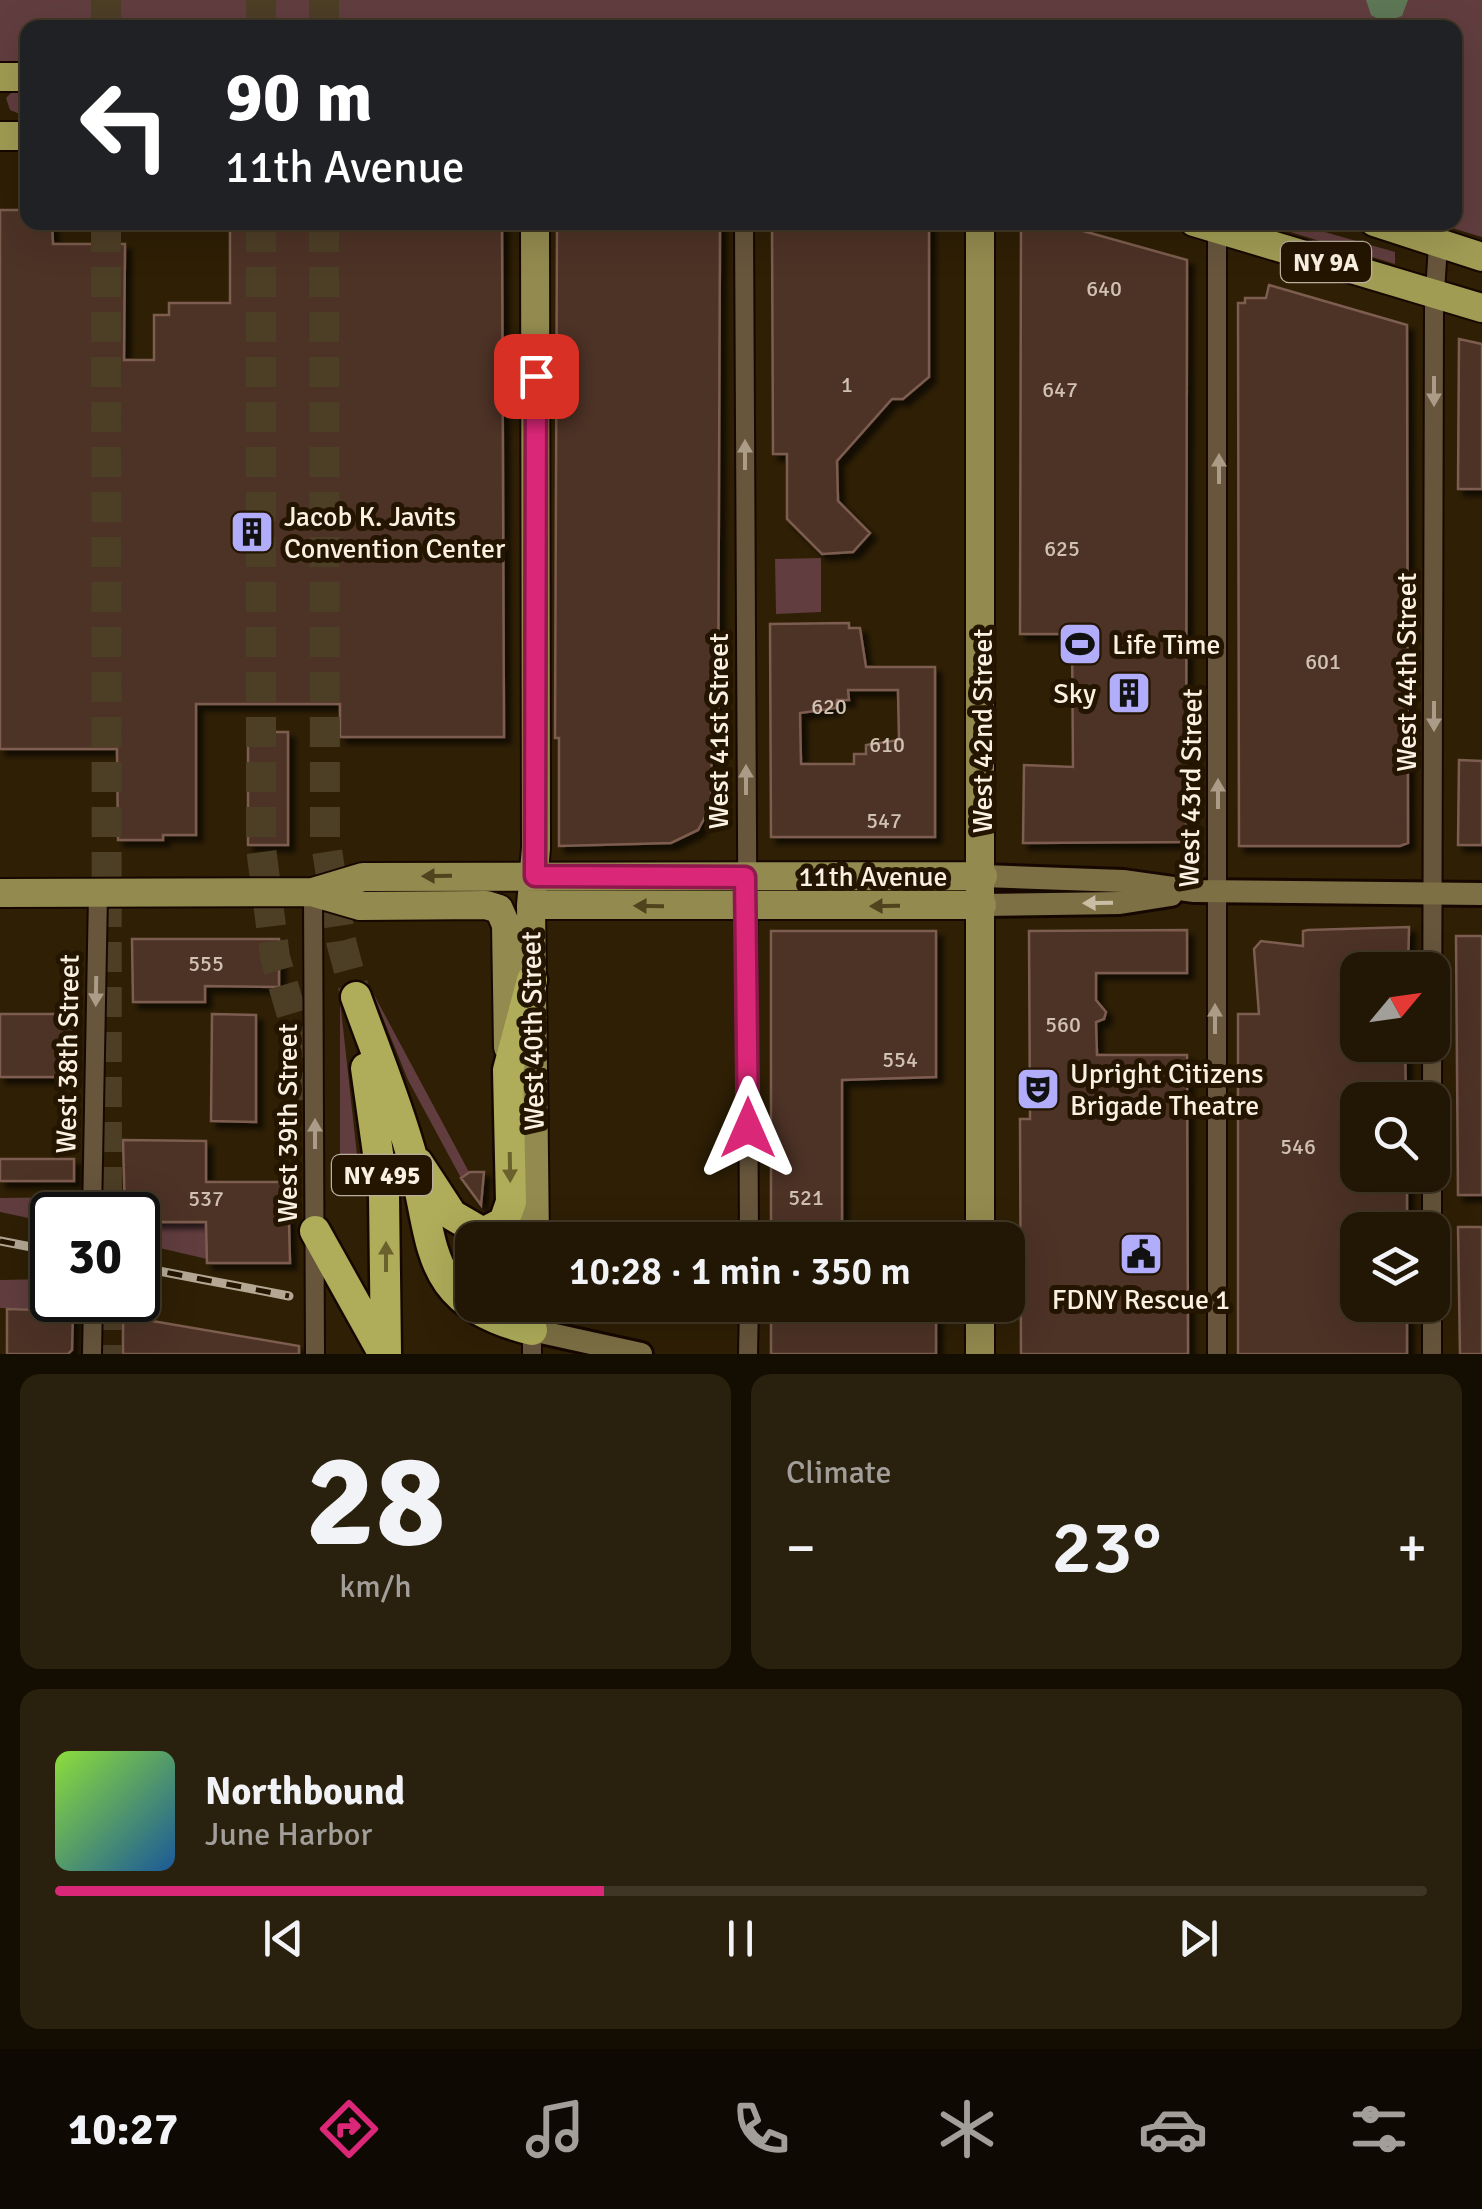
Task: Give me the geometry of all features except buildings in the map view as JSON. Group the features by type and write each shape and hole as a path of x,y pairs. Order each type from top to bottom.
{"highway":[{"name":"NY 9A","path":"1226,230 1482,308"},
{"name":"NY 9A","path":"1396,230 1482,257"},
{"path":"411,1152 460,1223 483,1233 497,1228 511,1202 508,1070 532,980"},
{"name":"NY 495","path":"385,1354 383,1182 356,997 411,1152"},
{"path":"411,1152 424,1228 442,1274 475,1308 533,1330"},
{"path":"315,1231 385,1354"}],"main road":[{"name":"West 40th Street","path":"534,1222 531,905 535,876 535,230"},
{"name":"West 42nd Street","path":"980,230 980,1222"},
{"name":"11th Avenue","path":"0,893 313,892 363,877 983,876 1123,881 1205,891 1482,894"},
{"name":"11th Avenue","path":"531,905 746,908 1120,903 1205,891"},
{"name":"11th Avenue","path":"313,892 360,906 486,904 503,914"},
{"name":"West 40th Street","path":"503,914 508,1070"},
{"path":"980,1322 980,1354"},
{"path":"533,1330 641,1354"}],"street":[{"name":"West 41st Street","path":"744,230 749,1222"},
{"name":"West 43rd Street","path":"1210,230 1205,891 1216,1186 1217,1354"},
{"name":"West 44th Street","path":"1432,1082 1434,293 1438,245"},
{"name":"West 39th Street","path":"313,892 314,1354"},
{"name":"West 38th Street","path":"92,1192 98,894"},
{"path":"92,1322 92,1354"},
{"path":"748,1354 749,1322"},
{"path":"1432,1322 1432,1354"}],"shaded area":[{"path":"0,0 1482,0 1482,237 1458,230 1462,230 1462,20 20,20 20,62 0,62"},
{"path":"1366,0 1408,0 1402,16 1380,20 1371,15"},
{"path":"11,93 20,93 20,114 10,110 6,98"},
{"path":"1284,230 1318,230 1395,252 1395,264"},
{"path":"821,558 821,612 776,614 775,559"},
{"path":"372,991 469,1172 461,1178 408,1080"},
{"path":"340,1000 358,1164 354,1189 350,1179 340,1184"},
{"path":"0,1198 30,1198 30,1218 0,1212"},
{"path":"160,1222 206,1222 207,1259 160,1248"},
{"path":"30,1279 30,1309 0,1308 0,1280"}],"tunnel":[{"path":"106,0 106,20"},
{"path":"261,0 261,20"},
{"path":"324,0 324,20"},
{"path":"106,230 107,1192"},
{"path":"261,230 261,848 275,957 305,1060 310,1099"},
{"path":"324,230 325,837 341,941 356,997"},
{"path":"107,1322 107,1354"}],"railway":[{"path":"0,1241 30,1247"},
{"path":"160,1271 289,1296"}],"place":[{"name":"Jacob K. Javits Convention Center","path":"252,532"},
{"name":"Life Time","path":"1080,644"},
{"name":"Sky","path":"1129,693"},
{"name":"Upright Citizens Brigade Theatre","path":"1038,1089"},
{"name":"FDNY Rescue 1","path":"1141,1254"}],"route":[{"path":"536,376 535,876 745,877 748,1128"}]}
